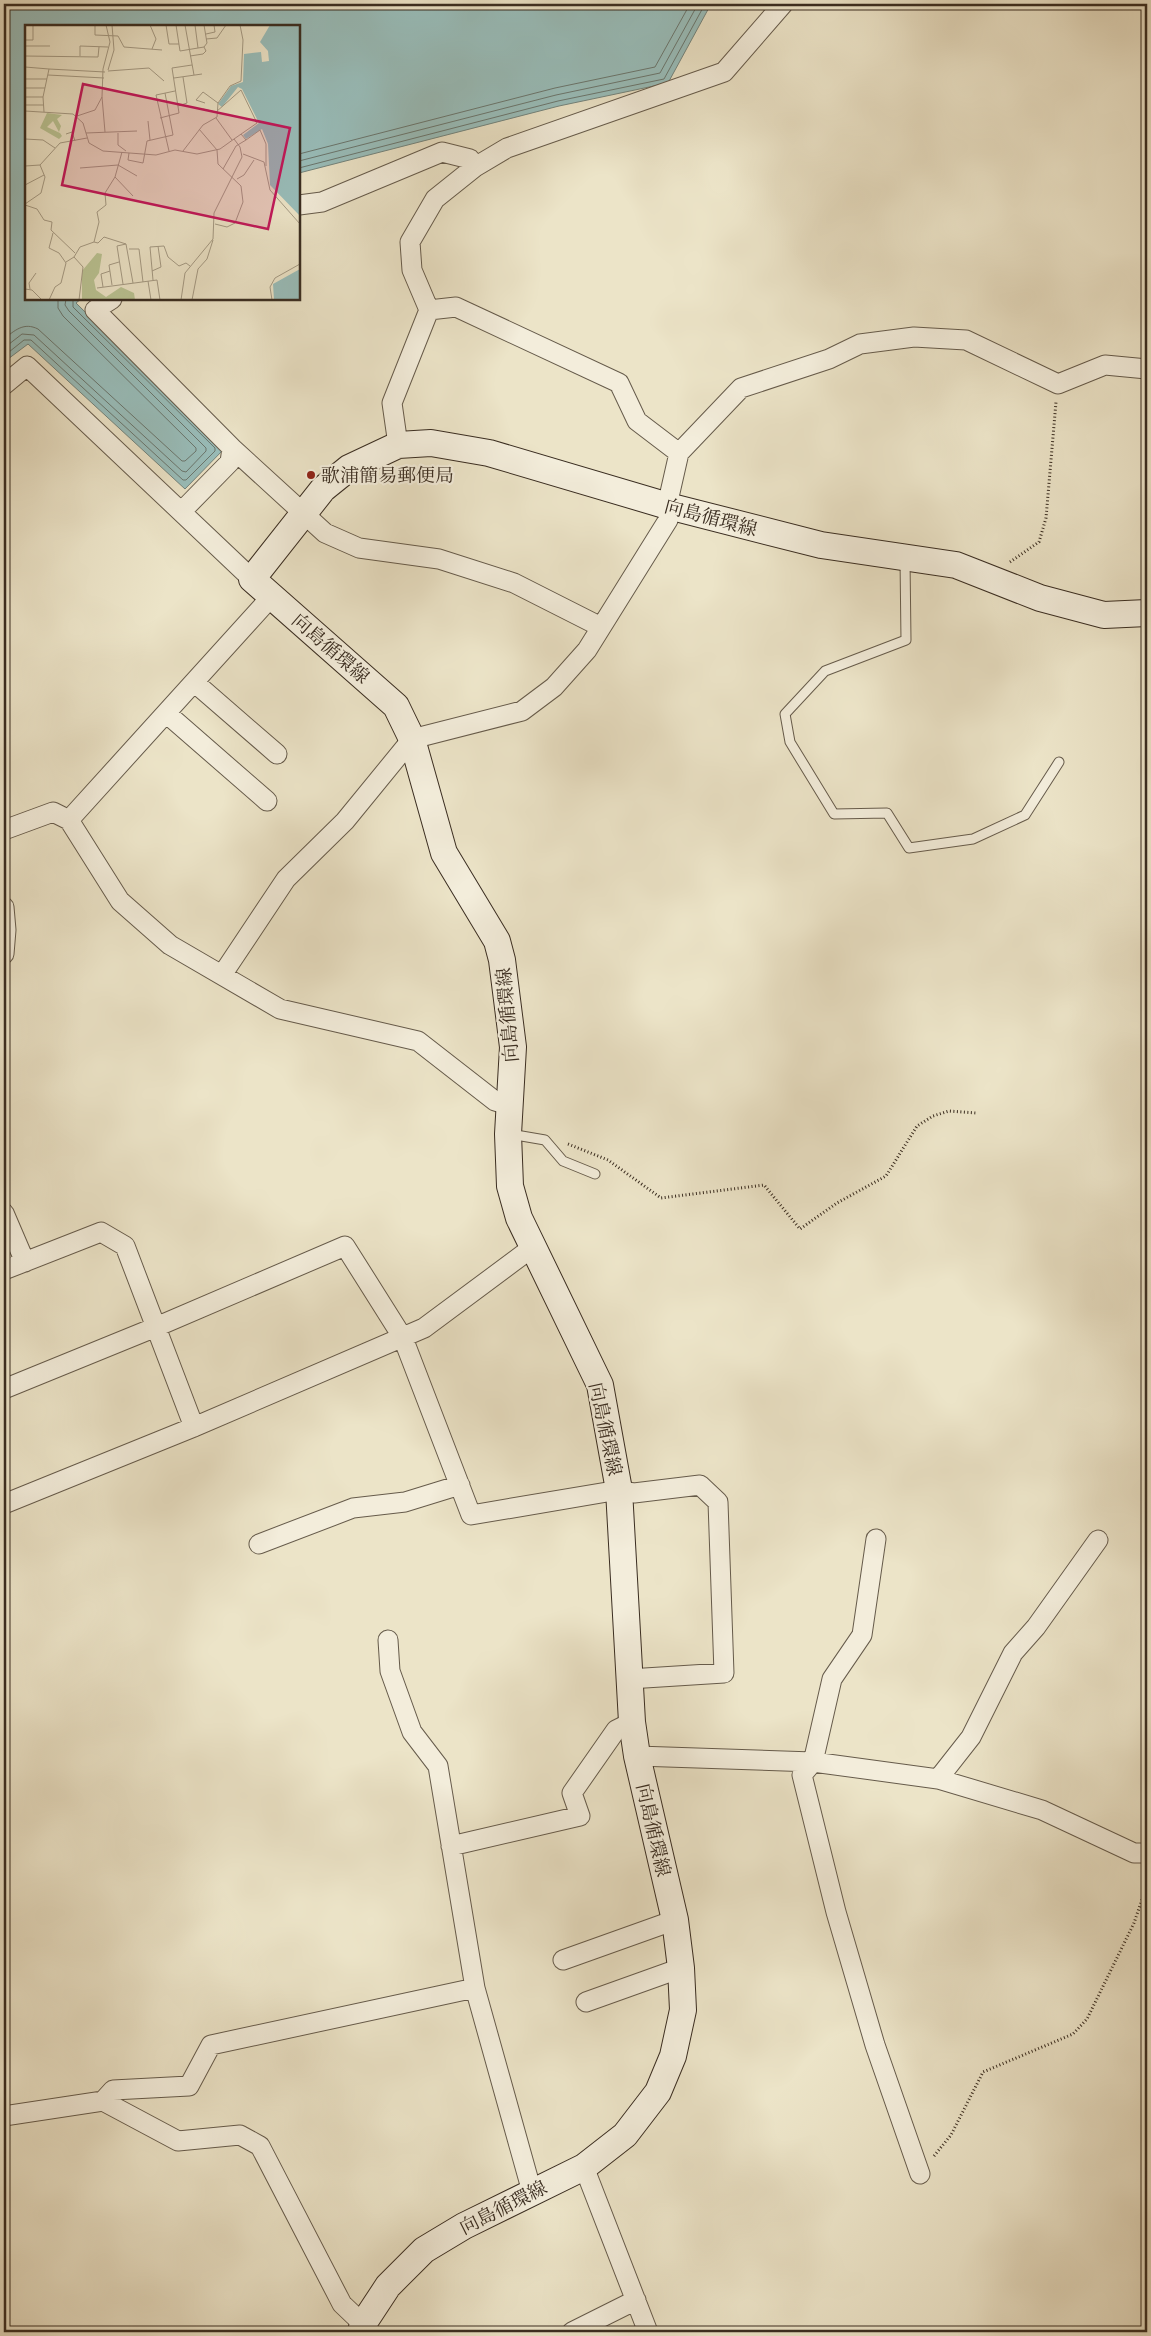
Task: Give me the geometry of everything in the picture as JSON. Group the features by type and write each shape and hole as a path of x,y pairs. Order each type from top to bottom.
{"main road":[{"name":"向島循環線","path":"362,2328 388,2286 424,2250 464,2226 584,2167 625,2135 658,2092 674,2056 683,2010 681,1968 675,1920 637,1756 632,1722 619,1490 600,1385 519,1218 510,1186 508,1134 513,1047 502,960 497,941 444,853 412,738 396,706 252,580 324,489 349,468 398,445 431,443 488,453 668,506 822,545 956,565 1040,598 1104,616 1147,613"}],"street":[{"path":"398,445 392,403 429,310 412,270 410,242 435,199 475,167 507,148 724,72 783,4"},
{"path":"300,205 322,202 442,152 470,159 475,167"},
{"path":"110,300 95,310 232,448 324,533 359,548 439,559 514,583 601,627"},
{"path":"429,310 456,307 619,384 637,421 679,453"},
{"path":"222,975 286,879 345,821 412,738 522,711 554,687 587,650 668,520 668,506 679,453 741,388 829,359 860,344 914,337 966,340 1058,384 1105,365 1147,369"},
{"path":"4,385 27,366 182,511 252,580"},
{"path":"182,511 230,462 232,448"},
{"path":"69,820 271,597"},
{"path":"194,682 277,754"},
{"path":"166,713 268,801"},
{"path":"4,830 52,812 69,820 120,901 170,944 280,1009 418,1040 495,1101 511,1106"},
{"path":"4,907 6,930 4,954"},
{"path":"4,1213 24,1262"},
{"path":"4,1270 101,1232 125,1246 194,1427"},
{"path":"4,1389 156,1327 345,1246 403,1338 472,1515 619,1490 634,1493 700,1485 718,1502 724,1673 629,1679"},
{"path":"4,1504 194,1427 424,1328 533,1246"},
{"path":"259,1544 352,1508 405,1502 460,1485"},
{"path":"876,1539 862,1635 832,1678 813,1762 802,1775 836,1912 875,2045 920,2174"},
{"path":"938,1779 971,1737 1013,1653 1036,1627 1098,1540"},
{"path":"388,1640 390,1671 412,1732 438,1766 475,1988 532,2192"},
{"path":"451,1846 580,1816 572,1793 616,1730 632,1722"},
{"path":"637,1756 813,1762 938,1779 1042,1810 1134,1853 1147,1853"},
{"path":"563,1960 675,1920"},
{"path":"586,2002 681,1968"},
{"path":"103,2101 113,2090 189,2086 211,2045 475,1988"},
{"path":"4,2116 103,2101 178,2141 240,2134 260,2146 342,2304 362,2328"},
{"path":"584,2167 648,2332"},
{"path":"572,2332 636,2300"}],"lane":[{"path":"905,557 906,640 825,671 785,714 790,742 834,814 887,813 909,848 973,839 1025,815 1059,762"},
{"path":"508,1134 545,1140 563,1160 595,1174"}],"path":[{"path":"1004,562 1013,562 1039,542 1046,518 1058,384"},
{"path":"564,1142 608,1160 661,1198 764,1185 800,1229 837,1203 886,1176 917,1126 933,1116 949,1111 976,1113"},
{"path":"920,2174 951,2135 983,2072 1073,2034 1087,2019 1134,1923 1147,1885"}],"water":[{"path":"4,4 711,4 668,83 559,106 300,173 300,25 25,25 25,300 80,300 76,303 224,449 185,489 28,344 4,362"}],"place":[{"name":"歌浦簡易郵便局","path":"311,475"}]}
